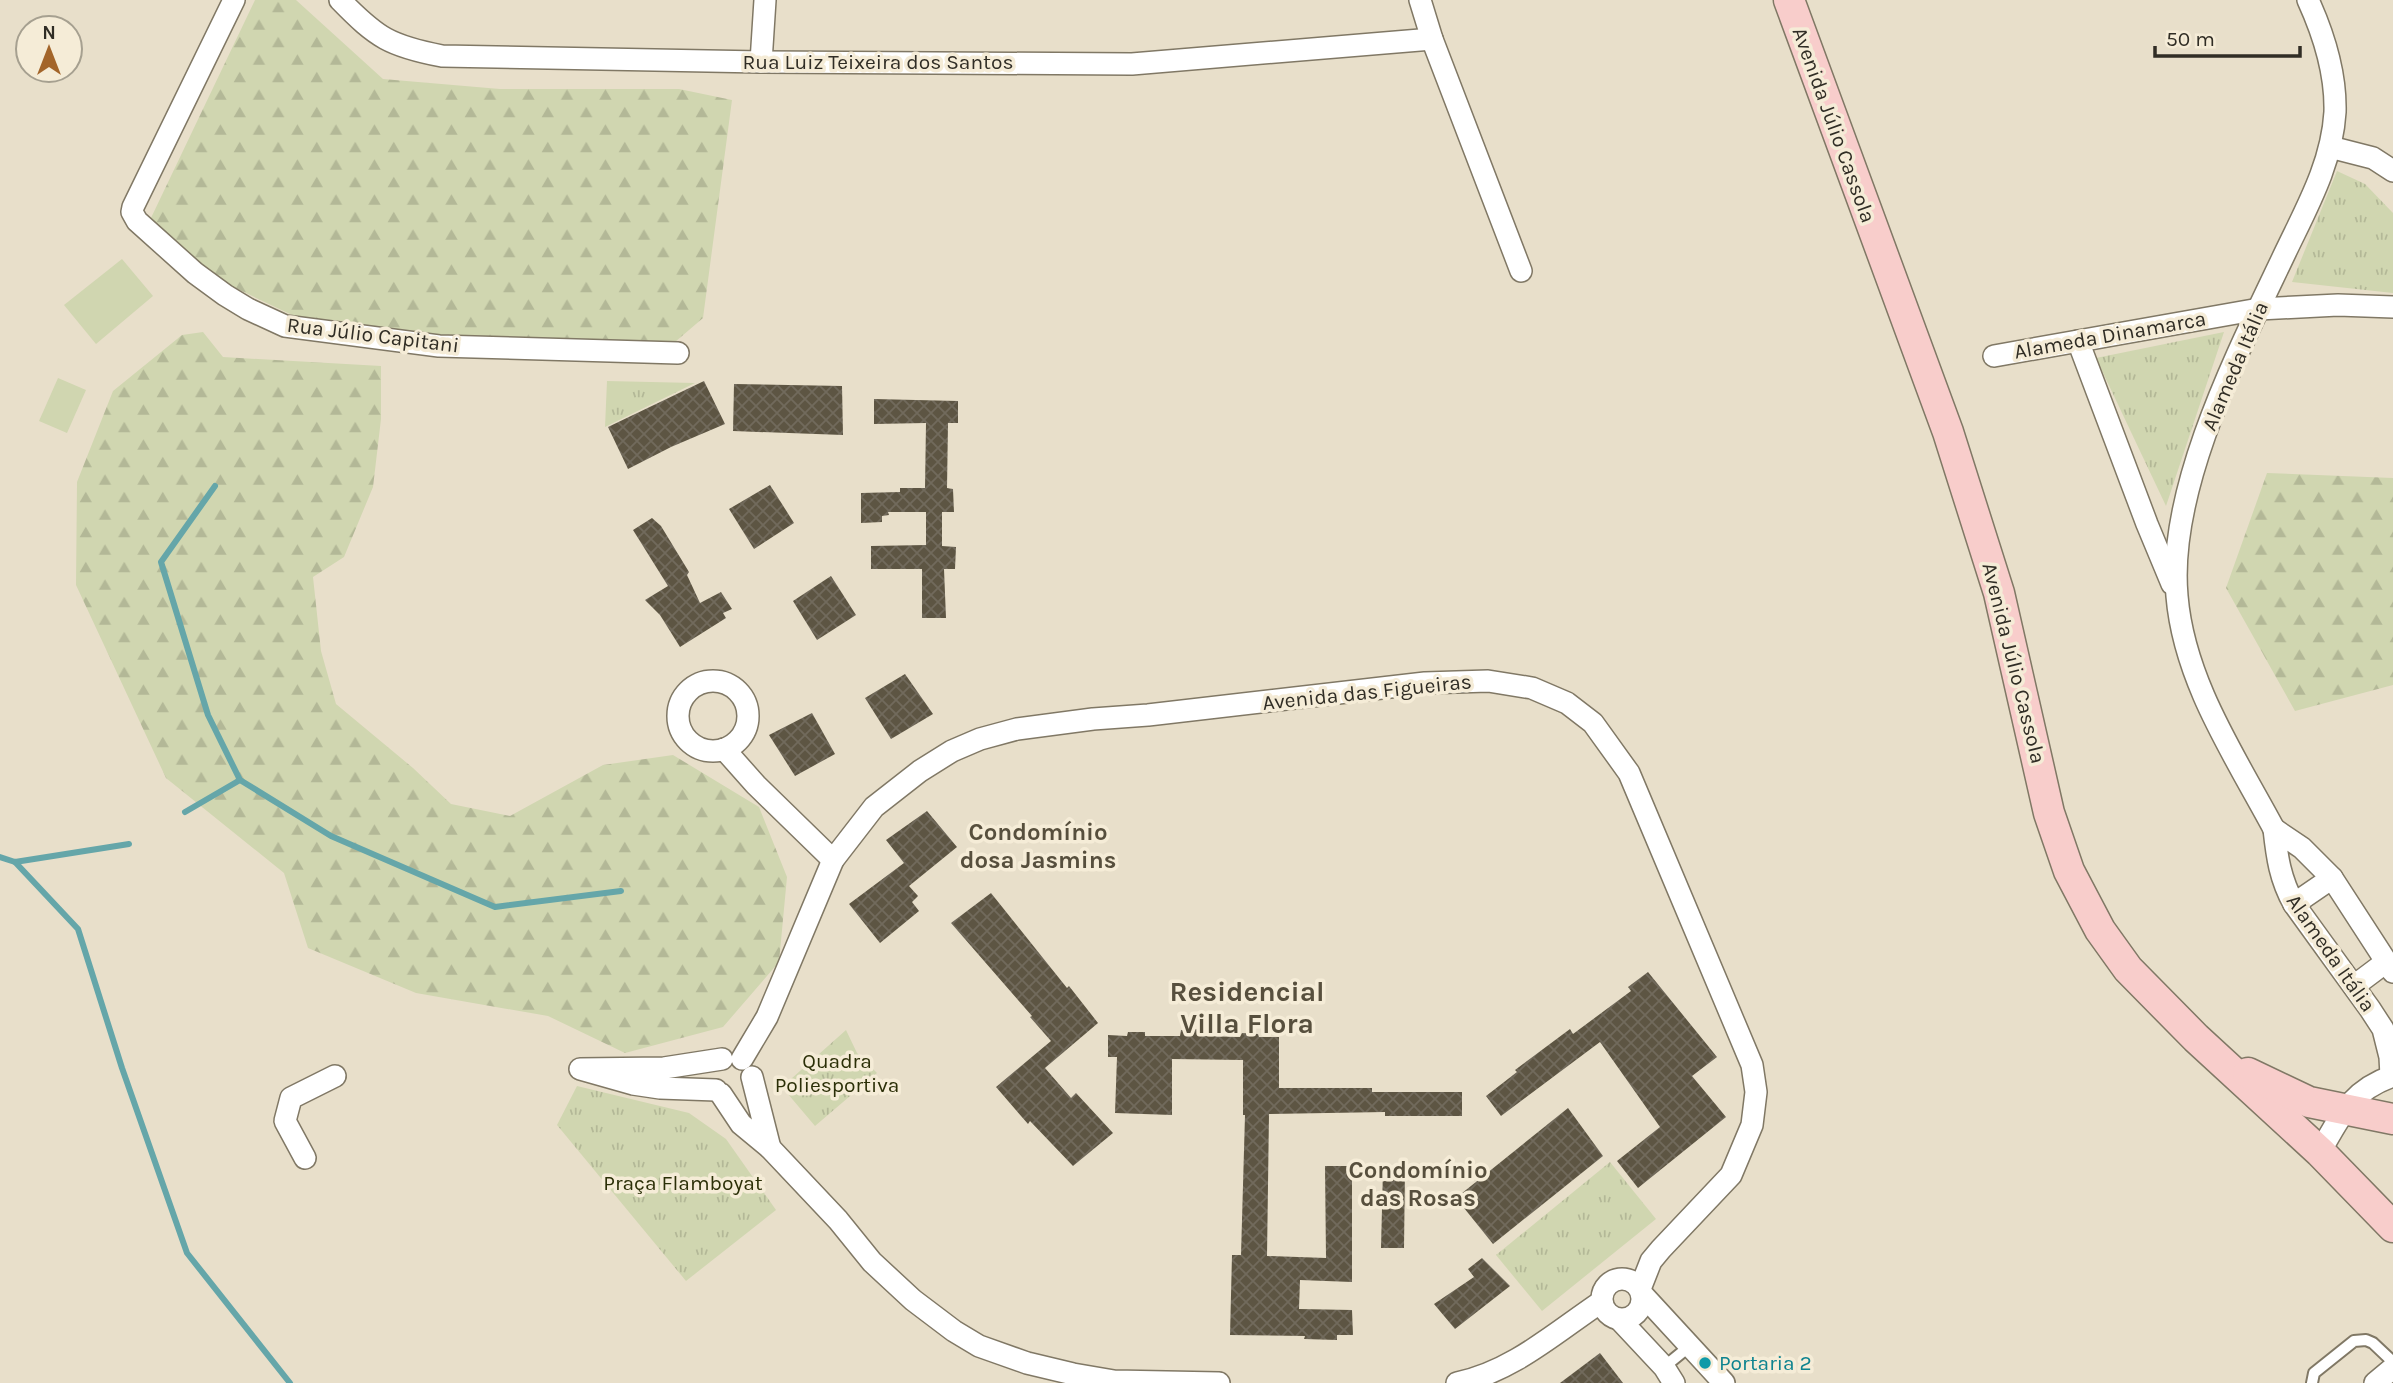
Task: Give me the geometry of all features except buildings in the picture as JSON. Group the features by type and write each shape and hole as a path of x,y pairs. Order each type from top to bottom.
{"main road":[{"name":"Avenida Júlio Cassola","path":"1789,0 1948,432 1999,593 2049,813 2069,872 2099,930 2128,969 2393,1227"},
{"path":"2196,1038 2255,1078 2309,1102 2393,1119"}],"street":[{"name":"Rua Júlio Capitani","path":"234,0 132,212 138,221 195,273 248,309 285,326 439,346 678,353"},
{"name":"Rua Luiz Teixeira dos Santos","path":"340,0 382,38 405,49 442,56 761,62 1132,64 1432,39"},
{"path":"761,62 765,0"},
{"path":"1420,0 1432,39 1521,271"},
{"name":"Alameda Itália","path":"2308,0 2322,31 2332,74 2335,111 2330,147 2318,183 2224,388 2200,451 2175,550 2176,596 2183,639 2196,675 2214,717 2274,829 2284,887 2383,1030 2388,1043 2392,1076"},
{"path":"2330,147 2373,158 2393,171"},
{"name":"Alameda Dinamarca","path":"1994,356 2259,309 2338,305 2393,307"},
{"name":"Alameda Itália","path":"2078,341 2176,596"},
{"name":"Avenida das Figueiras","path":"739,1065 767,1017 833,860 874,807 920,771 952,751 980,739 1017,729 1093,719 1425,683 1488,681 1532,688 1567,703 1593,723 1629,774 1752,1065 1756,1092 1752,1125 1731,1175 1661,1248 1651,1261 1641,1292"},
{"path":"724,749 756,785 833,860"},
{"name":"Alameda Itália","path":"2274,829 2302,848 2332,878 2390,967"},
{"path":"2294,904 2332,878"},
{"path":"2354,986 2390,967"},
{"path":"739,1065 747,1090 728,1097 718,1092 634,1084 580,1069 739,1065"},
{"path":"739,1065 713,1069 712,1083 741,1124 770,1148 838,1220 872,1262 913,1300 954,1331 979,1346 1027,1363 1100,1378 1219,1383"},
{"path":"739,1065 770,1148"},
{"path":"305,1158 285,1121 290,1098 335,1076"},
{"path":"2319,1153 2343,1111 2354,1098 2369,1086 2392,1076"},
{"path":"1457,1383 1501,1369 1601,1301 1605,1288 1616,1280 1630,1280 1724,1383"},
{"path":"1620,1320 1638,1312 1643,1301 1641,1292"},
{"path":"1601,1301 1608,1314 1620,1320 1669,1375"},
{"path":"2375,1383 2393,1368"}],"lane":[{"path":"2312,1383 2314,1373 2354,1341 2366,1340 2373,1343 2393,1362"},
{"path":"1669,1375 1691,1345"}],"green space":[{"path":"255,0 296,0 383,79 500,89 679,89 732,100 703,318 675,342 591,345 444,341 309,323 210,276 150,220"},
{"path":"2337,171 2365,184 2393,213 2393,293 2292,282"},
{"path":"122,259 153,296 96,344 64,305"},
{"path":"203,332 223,357 381,366 381,419 373,487 344,557 313,577 321,651 336,704 413,768 451,804 510,816 603,765 673,755 759,807 787,877 779,962 723,1027 625,1053 548,1016 416,993 308,948 284,873 166,778 76,585 77,482 113,391 182,335"},
{"path":"2224,332 2166,506 2096,358"},
{"path":"58,378 86,390 67,433 39,421"},
{"path":"607,381 695,383 605,427"},
{"path":"2267,473 2393,478 2393,685 2295,711 2226,588"},
{"name":"Quadra Poliesportiva","path":"846,1030 857,1053 877,1073 815,1126 782,1087"},
{"name":"Praça Flamboyat","path":"577,1086 689,1113 726,1139 776,1210 686,1281 557,1125"},
{"path":"1610,1162 1656,1219 1542,1311 1496,1255"}],"waterway":[{"path":"215,486 161,562 208,715 240,780 331,836 495,907 621,891"},
{"path":"185,812 240,780"},
{"path":"0,857 15,862 129,844"},
{"path":"15,862 78,929 122,1068 187,1253 290,1383"}],"place":[{"name":"Portaria 2","path":"1705,1363"}],"district":[{"name":"Condomínio dosa Jasmins","path":"1038,846"},
{"name":"Residencial Villa Flora","path":"1247,1007"},
{"name":"Condomínio das Rosas","path":"1418,1184"}]}
